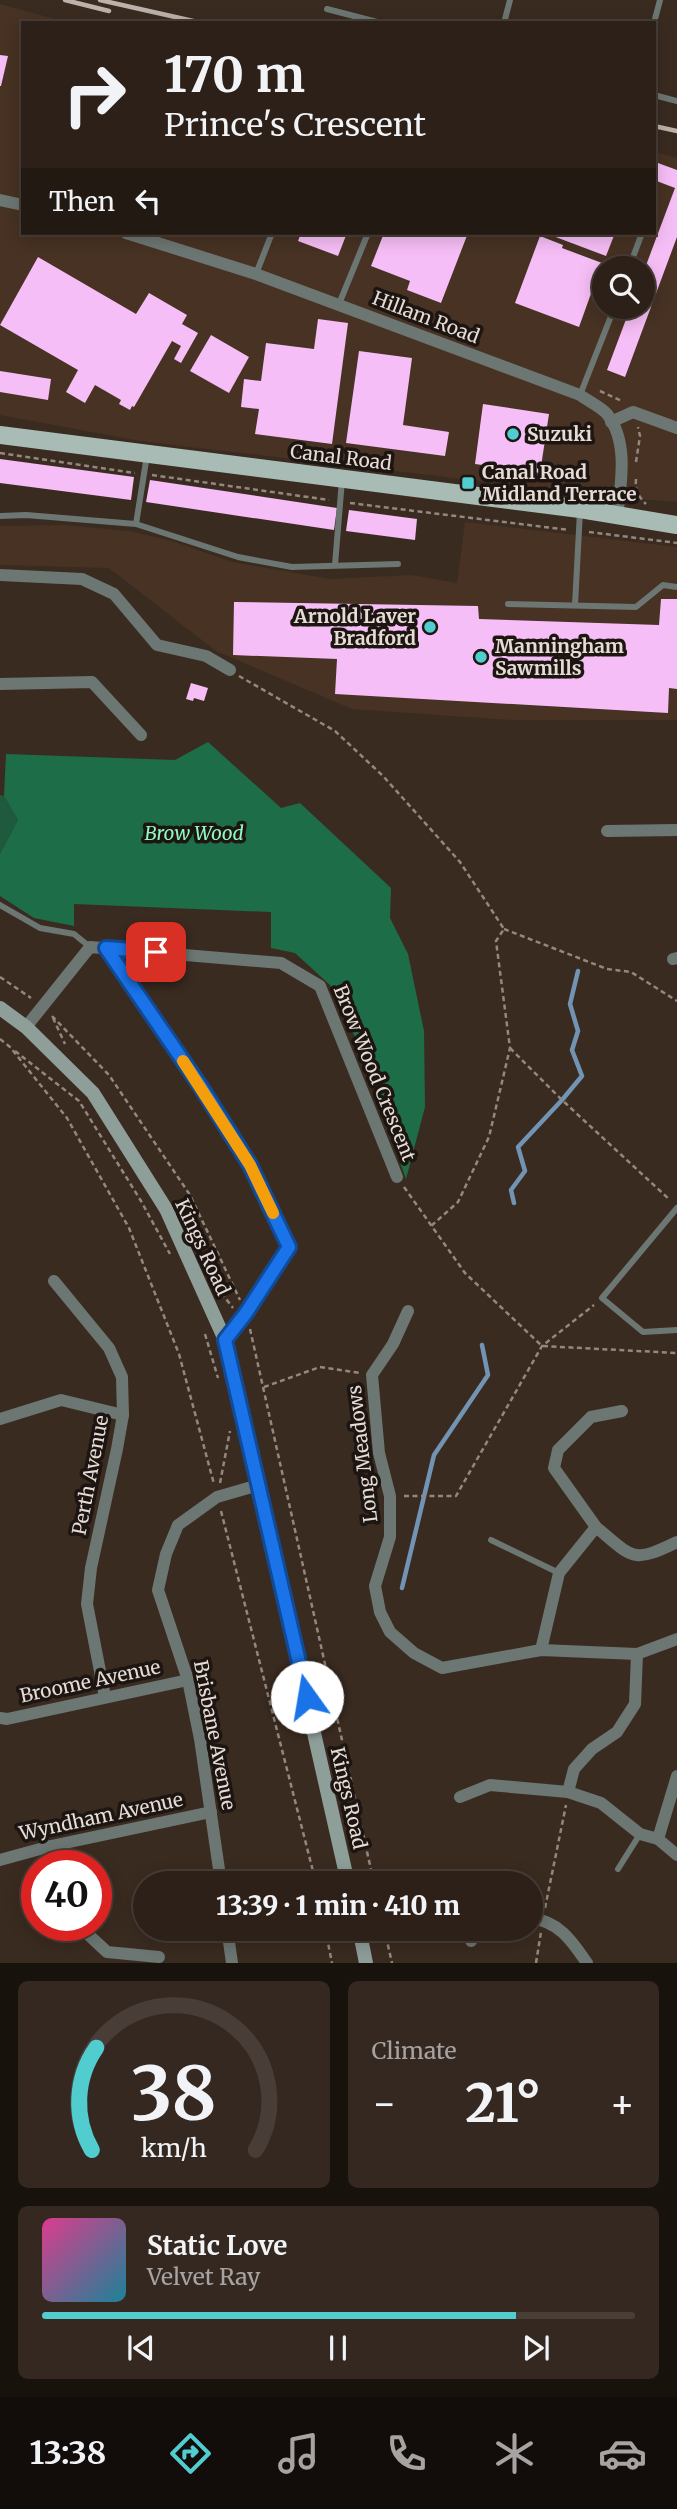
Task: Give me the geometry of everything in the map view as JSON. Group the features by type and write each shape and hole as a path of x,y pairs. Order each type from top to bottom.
{"main road":[{"name":"Canal Road","path":"0,435 580,509 677,525"}],"street":[{"path":"0,200 21,205"},
{"name":"Hillam Road","path":"132,235 340,304 580,396 607,414 611,422"},
{"path":"617,516 621,446 611,422 633,412 677,429"},
{"path":"0,575 82,579 114,594 157,645 206,656 230,670"},
{"path":"0,684 92,682 141,735"},
{"path":"607,831 677,830"},
{"path":"26,1027 90,947"},
{"name":"Brow Wood Crescent","path":"90,947 281,963 320,986 397,1177"},
{"path":"106,948 201,1087 250,1165 289,1247 225,1340"},
{"name":"Kings Road","path":"0,1008 26,1027 93,1093 166,1209 225,1340 345,1871"},
{"name":"Perth Avenue","path":"54,1281 109,1348 122,1377 122,1415 91,1568 87,1604 105,1697"},
{"name":"Long Meadows","path":"408,1311 393,1344 372,1375 379,1453 390,1496 390,1536 375,1586 380,1612 390,1632 414,1653 442,1668 541,1650 637,1654 677,1640"},
{"path":"0,1419 61,1400 122,1415"},
{"path":"622,1411 591,1417 558,1450 554,1468 596,1527 627,1553 648,1556 677,1542"},
{"name":"Brisbane Avenue","path":"219,1871 188,1680 158,1590 166,1554 178,1525 217,1497 259,1485"},
{"path":"541,1650 559,1573 596,1527"},
{"path":"568,1792 574,1769 592,1749 617,1732 635,1704 637,1654"},
{"name":"Broome Avenue","path":"0,1718 188,1680"},
{"path":"658,1839 677,1776"},
{"path":"460,1797 490,1785 568,1792 601,1803 640,1834 658,1839 677,1854"},
{"name":"Wyndham Avenue","path":"0,1860 51,1846 211,1812"},
{"path":"51,1846 52,1850"},
{"path":"543,1922 567,1934 587,1963"},
{"path":"95,1941 107,1952 159,1957"},
{"path":"229,1941 232,1963"},
{"path":"362,1941 366,1963"}],"lane":[{"path":"505,21 510,0"},
{"path":"655,21 660,0"},
{"path":"327,9 374,21"},
{"path":"656,96 677,101"},
{"path":"256,274 271,235"},
{"path":"340,304 367,235"},
{"path":"633,256 641,235"},
{"path":"580,396 610,319"},
{"path":"136,524 147,454"},
{"path":"335,565 342,479"},
{"path":"575,605 580,509"},
{"path":"0,516 26,515 136,524 237,557 292,567 398,564"},
{"path":"508,604 636,607 663,585 677,587"},
{"path":"0,905 40,928 74,934 90,947"},
{"path":"677,1208 601,1298 643,1332 677,1330"},
{"path":"491,1540 559,1573"},
{"path":"618,1869 640,1834"}],"path":[{"path":"230,670 335,730 383,776 460,862 504,929 607,969 631,972 677,1001"},
{"path":"430,1227 458,1202 489,1137 510,1048 496,941 504,929"},
{"path":"0,977 20,990"},
{"path":"43,1006 64,1028"},
{"path":"0,1039 79,1101 142,1201 173,1261"},
{"path":"10,1047 67,1118 129,1228 179,1354 313,1871"},
{"path":"510,1048 677,1208"},
{"path":"397,1177 465,1273 542,1346 677,1353"},
{"path":"418,1495 456,1496 542,1346 601,1298"},
{"path":"205,1334 220,1387"},
{"path":"264,1387 320,1367 372,1375"},
{"path":"217,1497 232,1426"},
{"path":"543,1891 568,1792"},
{"path":"328,1941 332,1963"},
{"path":"387,1941 391,1963"},
{"path":"536,1941 536,1963"}],"shaded area":[{"path":"0,4 63,21 21,21 21,235 656,235 656,152 677,158 677,502 140,441 0,415"},
{"name":"Arnold Laver Bradford","path":"465,522 677,547 677,720 511,720 352,709 216,651 109,568 0,565 0,526 64,525 130,531 172,541 232,562 330,579 411,575 457,583"}],"green space":[{"name":"Brow Wood","path":"208,742 281,808 300,803 391,888 390,918 408,954 424,1031 425,1107 406,1179 356,1039 330,985 295,953 271,948 271,912 74,904 74,926 34,918 0,896 0,854 18,820 4,796 6,754 175,760"},
{"path":"0,795 4,796 18,820 0,854"}],"building":[{"path":"0,55 8,56 1,86 0,86"},
{"path":"658,163 677,170 677,237 655,296 655,256 650,256 675,188 656,181"},
{"path":"300,235 346,235 338,256 298,241"},
{"path":"383,235 467,235 441,303 407,290 410,281 371,266"},
{"path":"550,235 614,235 606,256"},
{"path":"540,236 592,259 592,291 579,327 515,303"},
{"path":"38,257 136,314 149,293 187,315 182,324 198,333 181,363 174,359 181,346 172,341 130,410 119,404 121,400 95,385 85,403 66,392 78,370 0,325"},
{"path":"318,319 348,323 332,444 255,434 259,409 241,407 244,379 261,381 266,343 314,349"},
{"path":"626,319 647,319 625,377 607,370"},
{"path":"211,335 249,357 229,393 190,371"},
{"path":"359,351 412,358 403,425 449,432 445,456 346,443"},
{"path":"0,371 51,379 48,400 0,392"},
{"path":"483,404 549,414 540,473 475,464"},
{"path":"0,459 134,477 131,500 0,483"},
{"path":"150,480 337,508 334,530 146,502"},
{"path":"349,510 417,519 415,540 346,531"},
{"name":"Manningham Sawmills","path":"661,599 677,599 677,689 669,688 668,713 335,694 337,659 233,655 234,602 478,606 479,619 659,625"},
{"path":"191,683 208,688 204,701 186,699"}],"waterway":[{"path":"514,1203 511,1190 525,1171 518,1147 582,1076 572,1050 578,1031 570,1004 578,971"},
{"path":"402,1588 434,1455 488,1375 482,1345"}],"railway":[{"path":"65,0 109,11"},
{"path":"100,0 193,21"},
{"path":"656,126 677,131"}],"slow traffic":[{"path":"183,1061 250,1165 273,1213"}],"place":[{"name":"Suzuki","path":"513,434"},
{"name":"Canal Road Midland Terrace","path":"468,483"},
{"name":"Arnold Laver Bradford","path":"430,627"},
{"name":"Manningham Sawmills","path":"481,657"}],"route":[{"path":"156,952 106,948 201,1087 250,1165 289,1247 225,1340 307,1697"}]}
